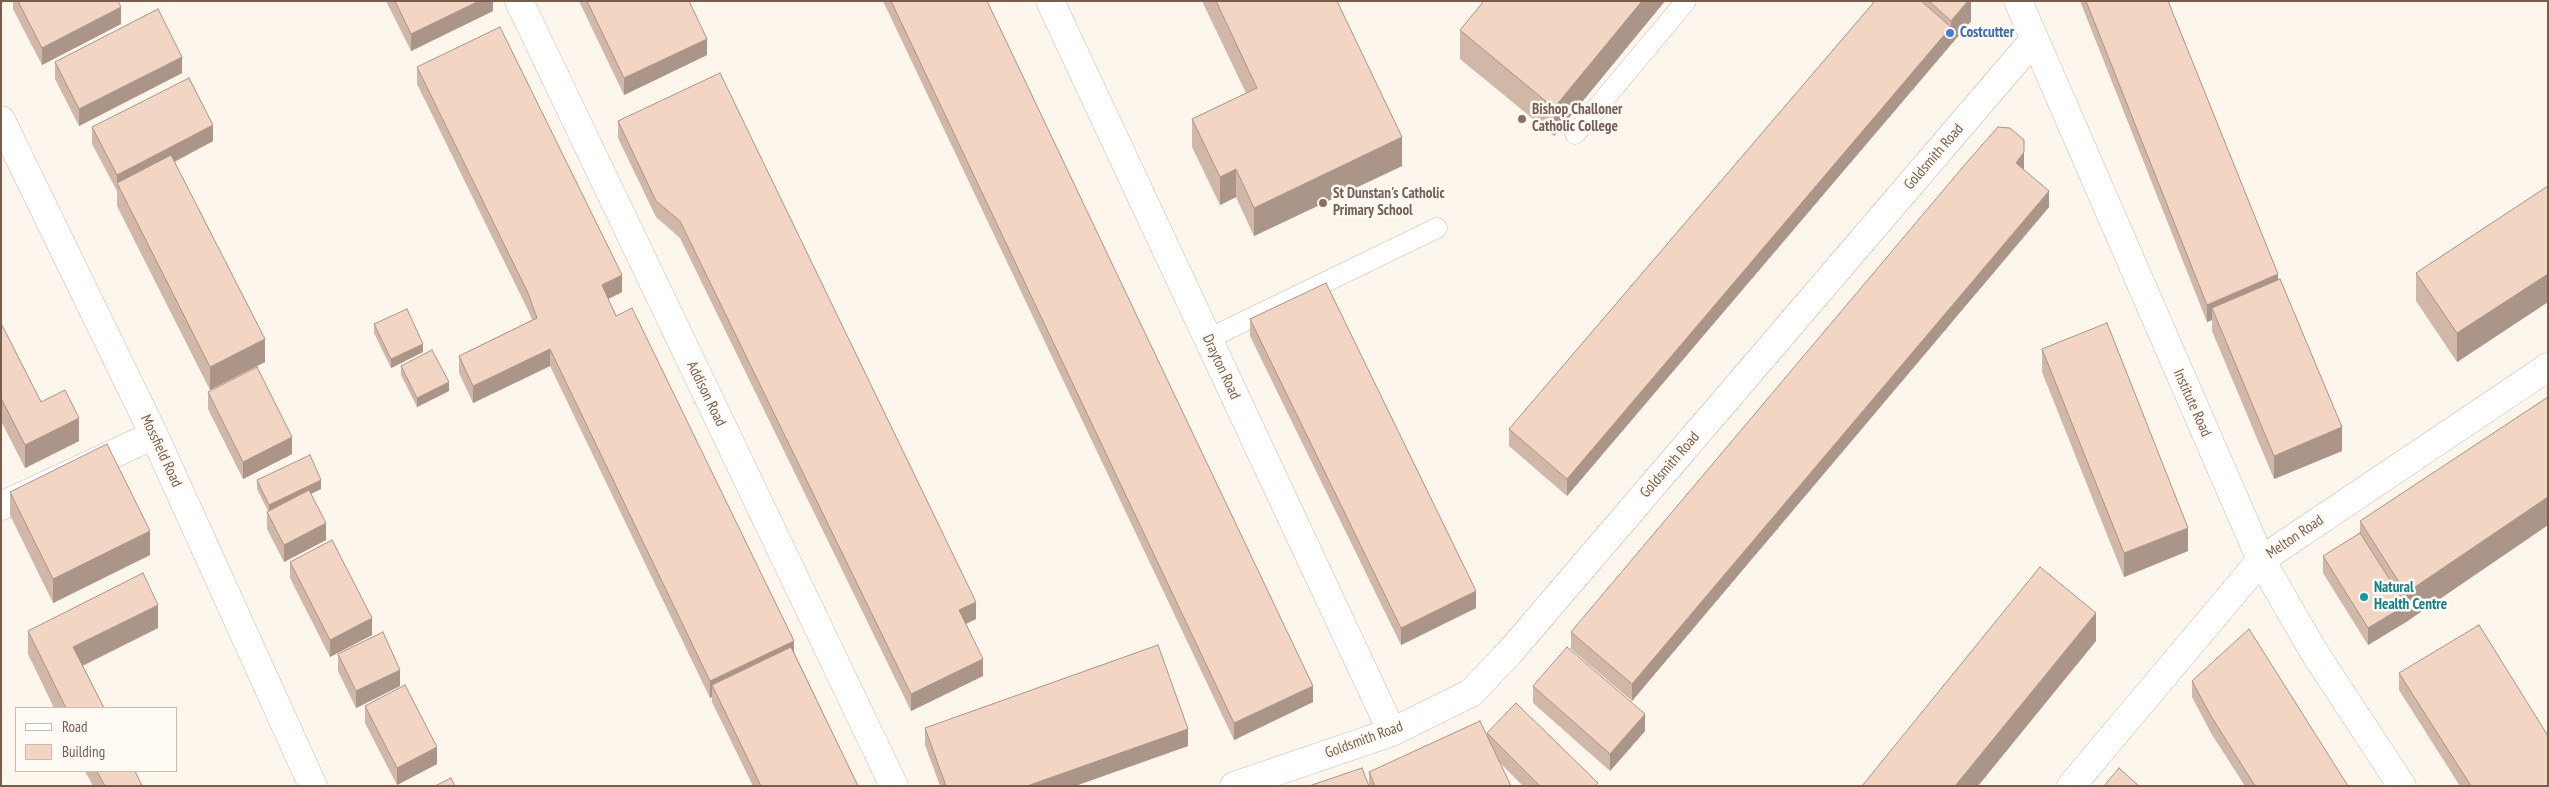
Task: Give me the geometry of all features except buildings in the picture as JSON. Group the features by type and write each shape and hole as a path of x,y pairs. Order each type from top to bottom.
{"street":[{"name":"Addison Road","path":"519,1 894,786"},
{"name":"Drayton Road","path":"1050,1 1392,732"},
{"name":"Institute Road","path":"2018,1 2033,41 2262,560 2314,652 2402,786"},
{"name":"Goldsmith Road","path":"1234,786 1392,732 1471,694 1510,652 2033,41"},
{"name":"Mossfield Road","path":"1,120 154,435 313,786"},
{"name":"Melton Road","path":"2072,786 2262,560 2548,367"},
{"path":"1,506 154,435"}],"lane":[{"path":"1575,134 1686,1"},
{"path":"1208,340 1437,228"}],"place":[{"name":"Costcutter","path":"1950,33"},
{"name":"Bishop Challoner Catholic College","path":"1522,119"},
{"name":"St Dunstan's Catholic Primary School","path":"1323,203"},
{"name":"Natural Health Centre","path":"2364,597"}]}
